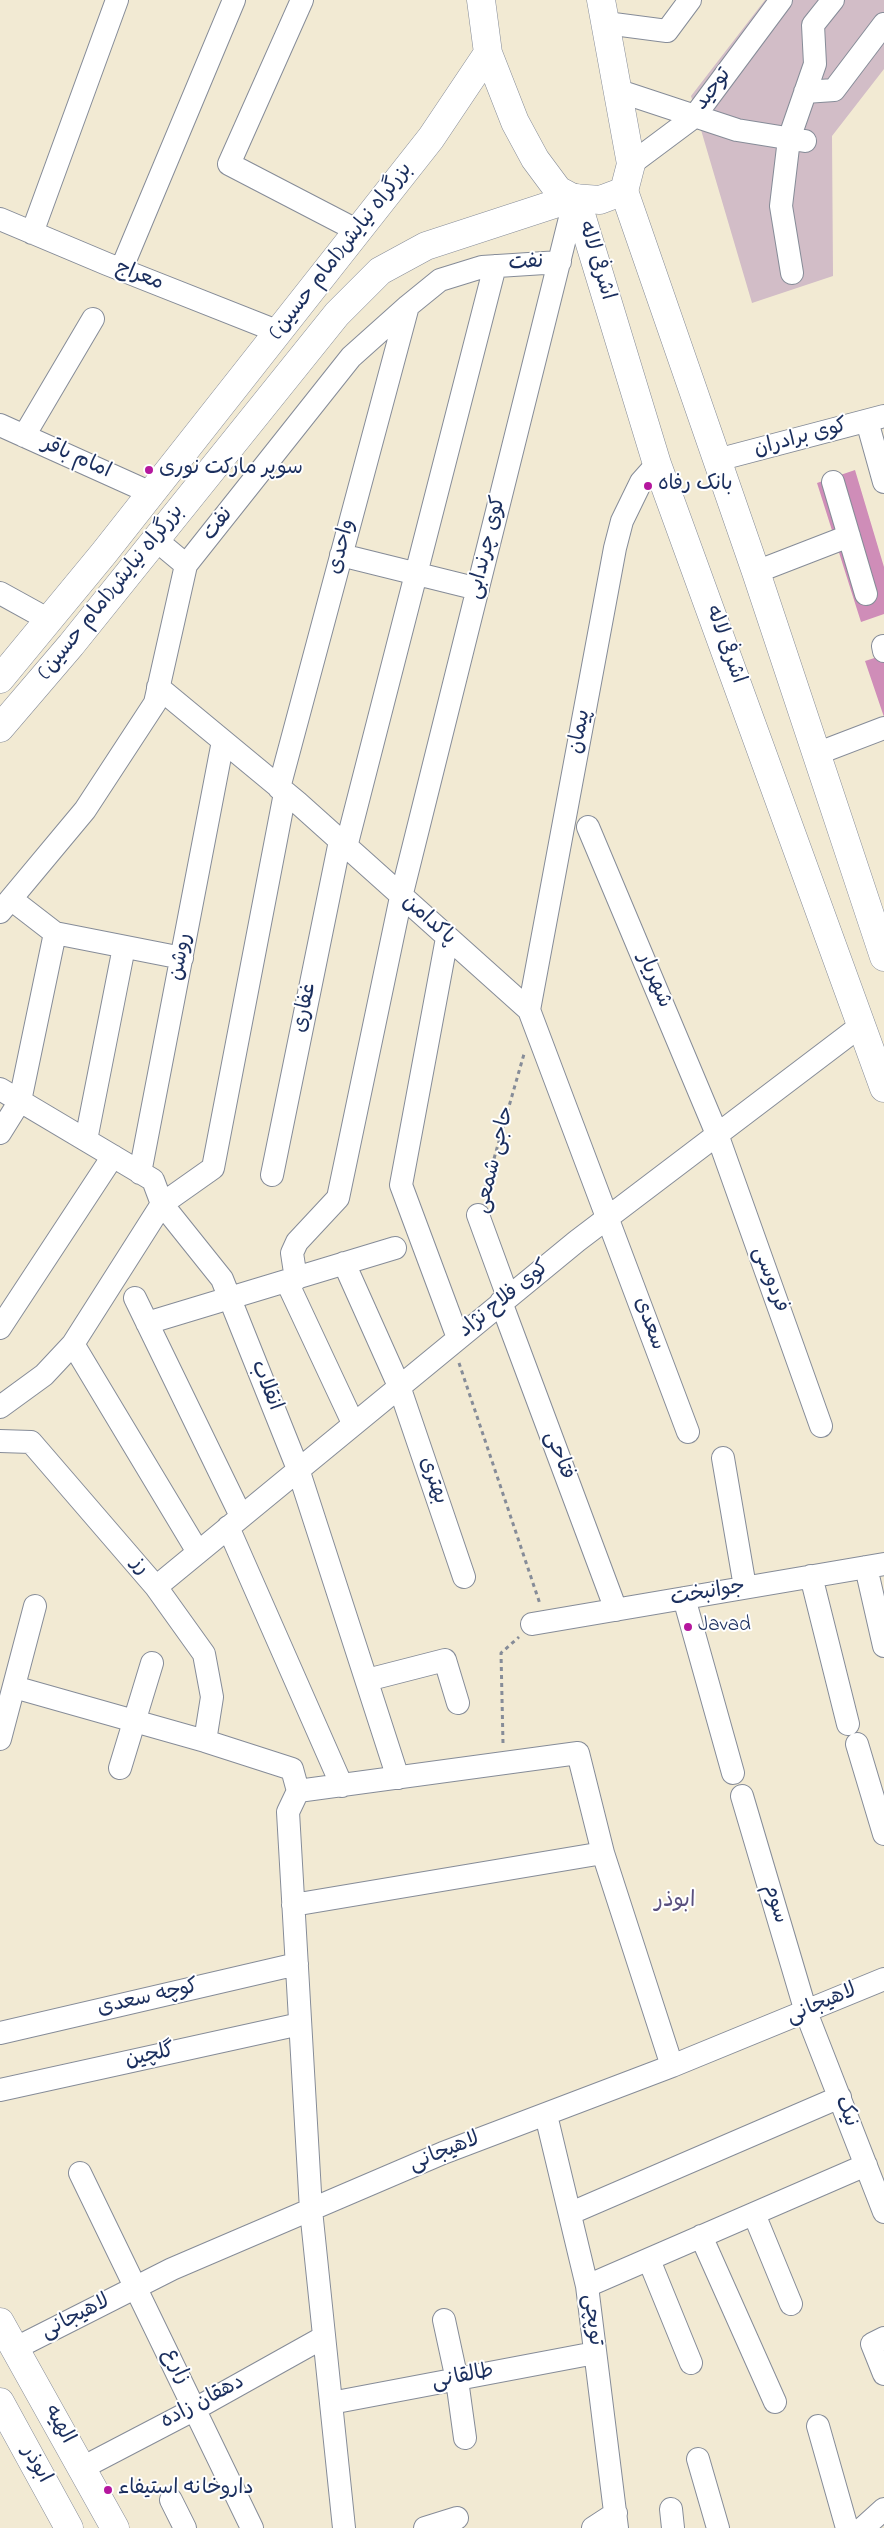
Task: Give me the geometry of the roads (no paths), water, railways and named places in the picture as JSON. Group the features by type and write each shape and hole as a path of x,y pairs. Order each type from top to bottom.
{"main road":[{"path":"482,0 488,53 516,122 535,159 558,190 575,198 600,200 624,191"},
{"path":"606,8 632,164 624,191 756,572 816,754 877,911 884,956"},
{"name":"بزرگراه نیایش(امام حسین)","path":"0,679 151,493 431,138 488,53"},
{"name":"بزرگراه نیایش(امام حسین)","path":"0,728 72,645 337,314 380,271 426,246 575,198"},
{"name":"اشرفی لاله","path":"575,198 657,464 884,1088"},
{"name":"الهیه","path":"0,2322 115,2528"},
{"name":"ابوذر","path":"0,2402 64,2526"}],"street":[{"path":"32,233 117,0"},
{"path":"121,270 234,0"},
{"path":"302,0 229,164 358,231"},
{"path":"606,8 667,31 690,0"},
{"name":"توحید","path":"632,164 694,117 781,0"},
{"path":"792,273 780,206 797,140 806,92 816,64 813,25 833,0"},
{"path":"806,92 834,90 884,24"},
{"path":"619,91 736,130 797,140"},
{"name":"کوی چرندابی","path":"353,1423 291,1280 292,1252 298,1242 338,1198 401,897 575,198"},
{"name":"معراج","path":"0,219 121,270 279,332"},
{"name":"نفت","path":"6,905 85,810 155,703 186,564 351,357 440,280 482,267 560,262"},
{"name":"غفاری","path":"272,1174 343,844 416,575 495,266"},
{"name":"واحدی","path":"162,1204 213,1168 282,790 341,555 408,306"},
{"path":"24,436 93,319"},
{"path":"875,419 884,482"},
{"name":"کوی برادران","path":"717,460 875,419"},
{"name":"امام باقر","path":"0,425 151,493"},
{"name":"پیمان","path":"531,1016 615,548 622,521 641,482 657,464"},
{"path":"834,482 866,594"},
{"path":"756,572 849,536"},
{"path":"156,540 186,564"},
{"path":"341,555 478,589"},
{"path":"0,593 49,620"},
{"name":"پاکدامن","path":"158,687 282,790 531,1016 608,1217"},
{"path":"816,754 884,728"},
{"name":"روشن","path":"140,1172 223,741"},
{"name":"شهریار","path":"588,827 717,1134"},
{"path":"6,905 55,934 182,958"},
{"path":"0,1133 20,1101 55,934"},
{"path":"447,938 401,1185 455,1340"},
{"path":"86,1140 124,947"},
{"name":"کوی فلاح نژاد","path":"156,1587 353,1423 608,1217 862,1024"},
{"name":"انقلاب","path":"0,1089 153,1180 162,1204 222,1279 298,1469 398,1778"},
{"name":"فردوسی","path":"717,1134 821,1426"},
{"path":"0,1328 113,1156"},
{"path":"0,1407 44,1375 72,1344 162,1204"},
{"name":"حاجی شمعی","path":"478,1215 505,1300"},
{"name":"سعدی","path":"608,1217 688,1432"},
{"path":"147,1324 395,1248"},
{"name":"بهتری","path":"344,1263 399,1386 464,1577"},
{"path":"135,1298 235,1522 342,1786"},
{"name":"فتاحی","path":"505,1300 616,1610"},
{"path":"72,1344 198,1552"},
{"name":"رز","path":"5,1428 31,1442 156,1587 204,1654 212,1697 205,1741"},
{"path":"723,1458 745,1587"},
{"path":"875,1566 884,1646"},
{"name":"جوانبخت","path":"532,1624 875,1566"},
{"path":"811,1576 853,1734 884,1834"},
{"path":"684,1598 733,1773"},
{"path":"0,1739 35,1606"},
{"path":"367,1680 445,1660 458,1704"},
{"path":"120,1768 152,1663"},
{"path":"14,1687 205,1741 292,1769 298,1791 288,1812 312,2210 344,2528"},
{"path":"298,1791 578,1753 603,1853 672,2066"},
{"name":"سوم","path":"742,1796 806,2012"},
{"path":"293,1905 603,1853"},
{"name":"کوچه سعدی","path":"0,2033 297,1964"},
{"name":"لاهیجانی","path":"16,2348 172,2269 443,2153 672,2066 884,1979"},
{"name":"نیک","path":"806,2012 884,2211"},
{"name":"گلچین","path":"0,2090 300,2024"},
{"path":"571,2213 840,2098"},
{"name":"توپچی","path":"546,2115 587,2286 616,2521"},
{"path":"587,2286 866,2165"},
{"name":"زارع","path":"80,2173 252,2528"},
{"path":"754,2214 791,2304"},
{"path":"701,2236 775,2402"},
{"path":"649,2260 691,2363"},
{"path":"444,2320 457,2380 465,2438"},
{"name":"دهقان زاده","path":"82,2468 195,2409 324,2337"},
{"path":"878,2341 884,2374"},
{"name":"طالقانی","path":"331,2403 595,2353"},
{"path":"818,2426 847,2528"},
{"path":"698,2459 718,2528"},
{"path":"171,2500 185,2528"},
{"path":"863,2528 884,2509"},
{"path":"426,2528 457,2518"},
{"path":"593,2528 616,2521"}],"place":[{"name":"سوپر مارکت نوری","path":"149,470"},
{"name":"بانک رفاه","path":"648,486"},
{"name":"Javad","path":"688,1627"},
{"name":"داروخانه استیفاء","path":"108,2490"}],"district":[{"name":"ابوذر","path":"675,1902"}]}
